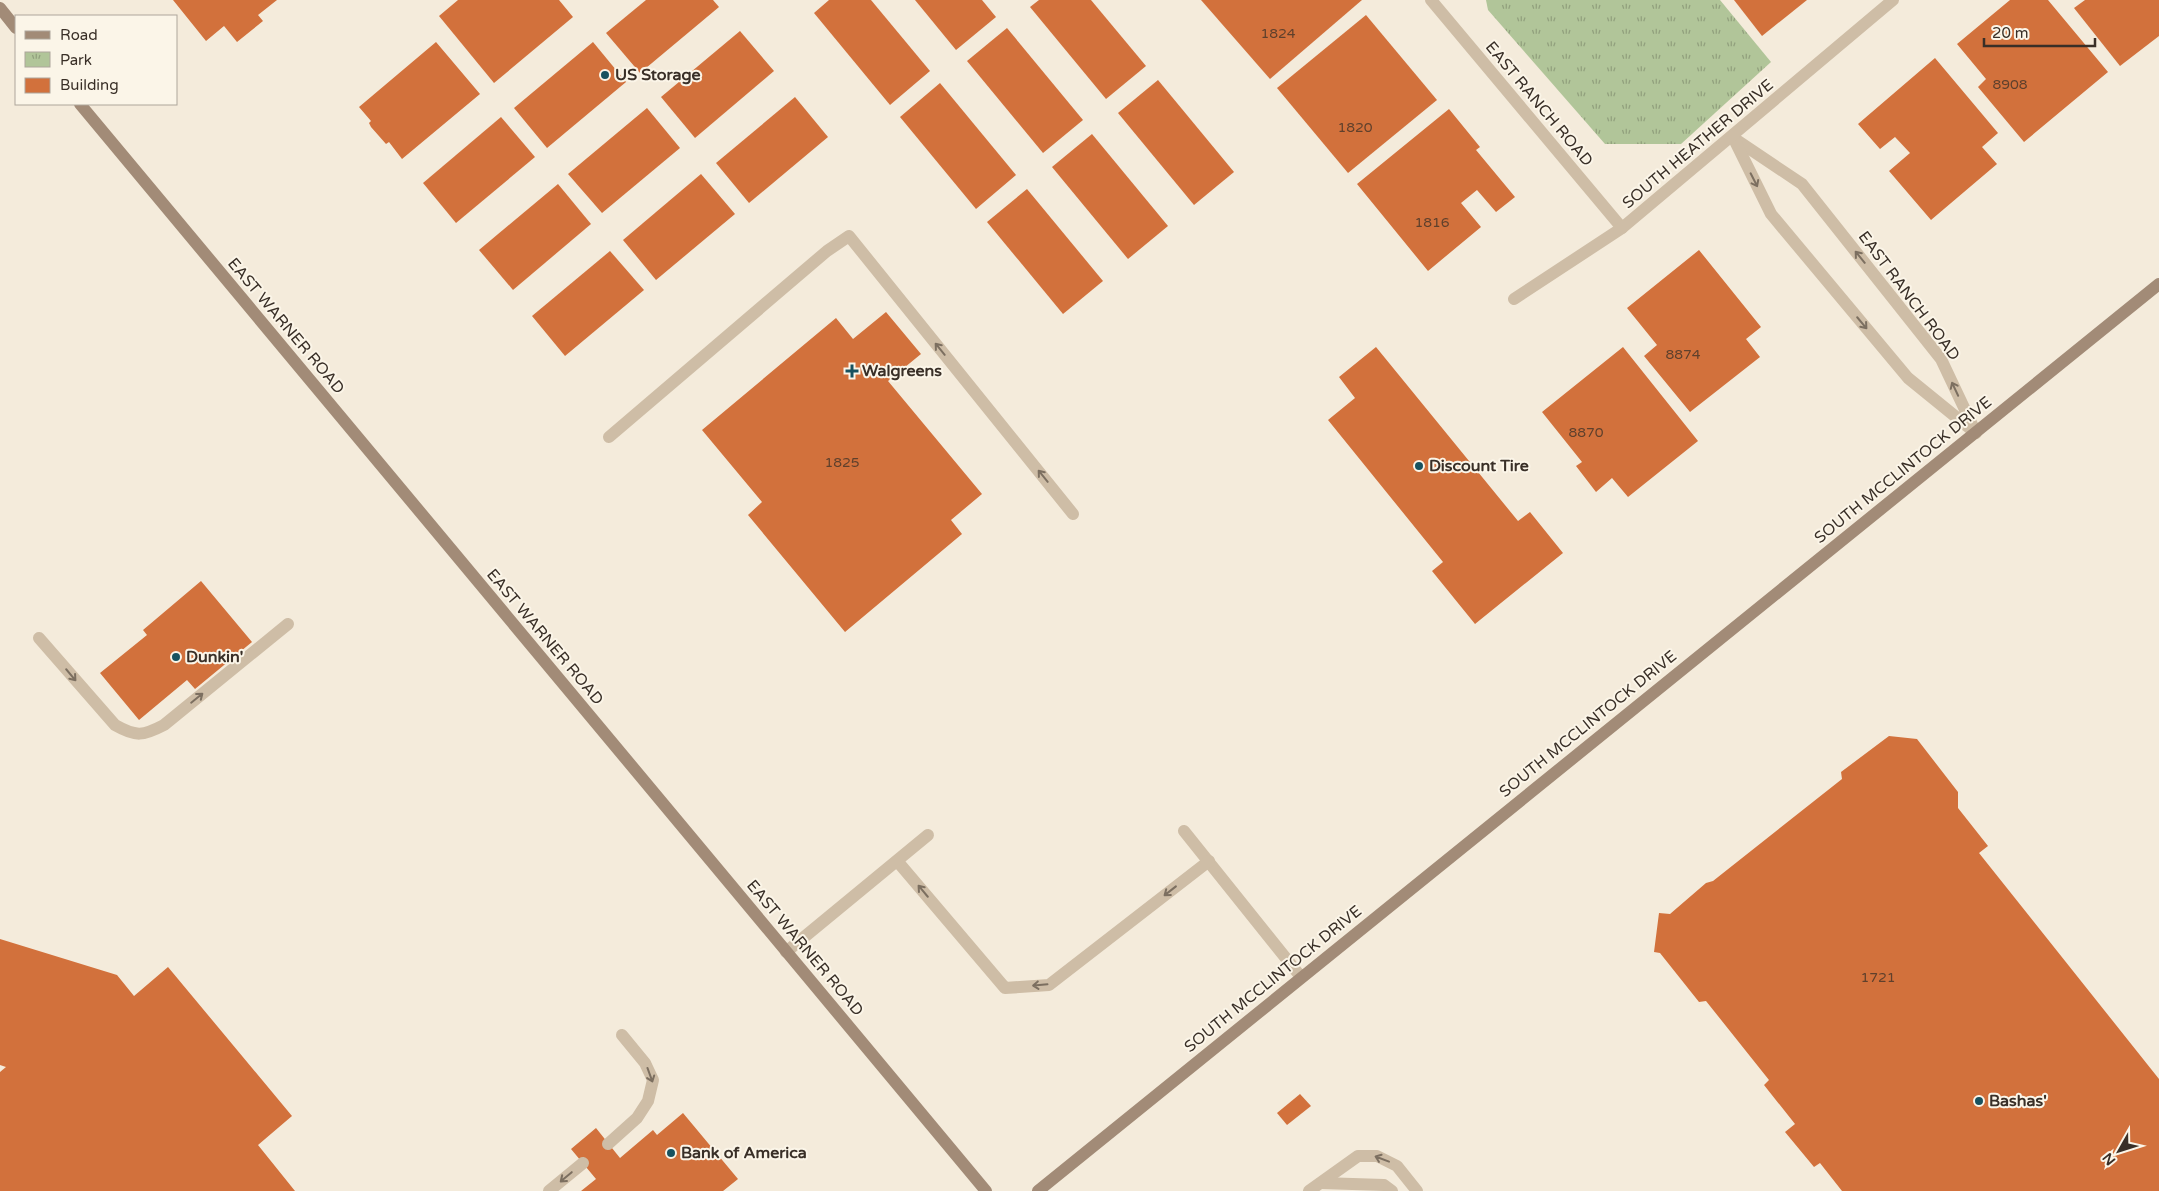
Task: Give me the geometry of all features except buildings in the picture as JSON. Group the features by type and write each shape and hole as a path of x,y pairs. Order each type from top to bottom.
{"main road":[{"path":"0,8 15,27"},
{"name":"EAST WARNER ROAD","path":"81,105 986,1191"},
{"name":"SOUTH MCCLINTOCK DRIVE","path":"1038,1191 2159,284"}],"street":[{"name":"EAST RANCH ROAD","path":"1431,0 1622,228"},
{"name":"SOUTH HEATHER DRIVE","path":"1514,299 1622,228 1893,0"},
{"name":"EAST RANCH ROAD","path":"1732,137 1802,184 1941,359 1976,433"},
{"path":"1732,137 1771,214 1908,378 1976,433"},
{"path":"609,437 827,251 849,236 1073,514"},
{"path":"39,638 115,725 130,734 148,734 164,725 288,624"},
{"path":"1184,831 1301,977"},
{"path":"786,952 898,862 928,835"},
{"path":"898,862 1005,988 1049,985 1209,861"},
{"path":"608,1144 637,1118 648,1101 653,1080 645,1063 622,1035"},
{"path":"1309,1191 1358,1156 1377,1156 1397,1166 1417,1191"},
{"path":"549,1191 583,1163"},
{"path":"1321,1183 1384,1185 1392,1191"}],"green space":[{"path":"1486,0 1720,0 1771,62 1681,144 1605,144 1488,10"}],"place":[{"name":"US Storage","path":"605,75"},
{"name":"Walgreens","path":"852,371"},
{"name":"Discount Tire","path":"1419,466"},
{"name":"Dunkin'","path":"176,657"},
{"name":"Bashas'","path":"1979,1101"},
{"name":"Bank of America","path":"671,1153"}]}
